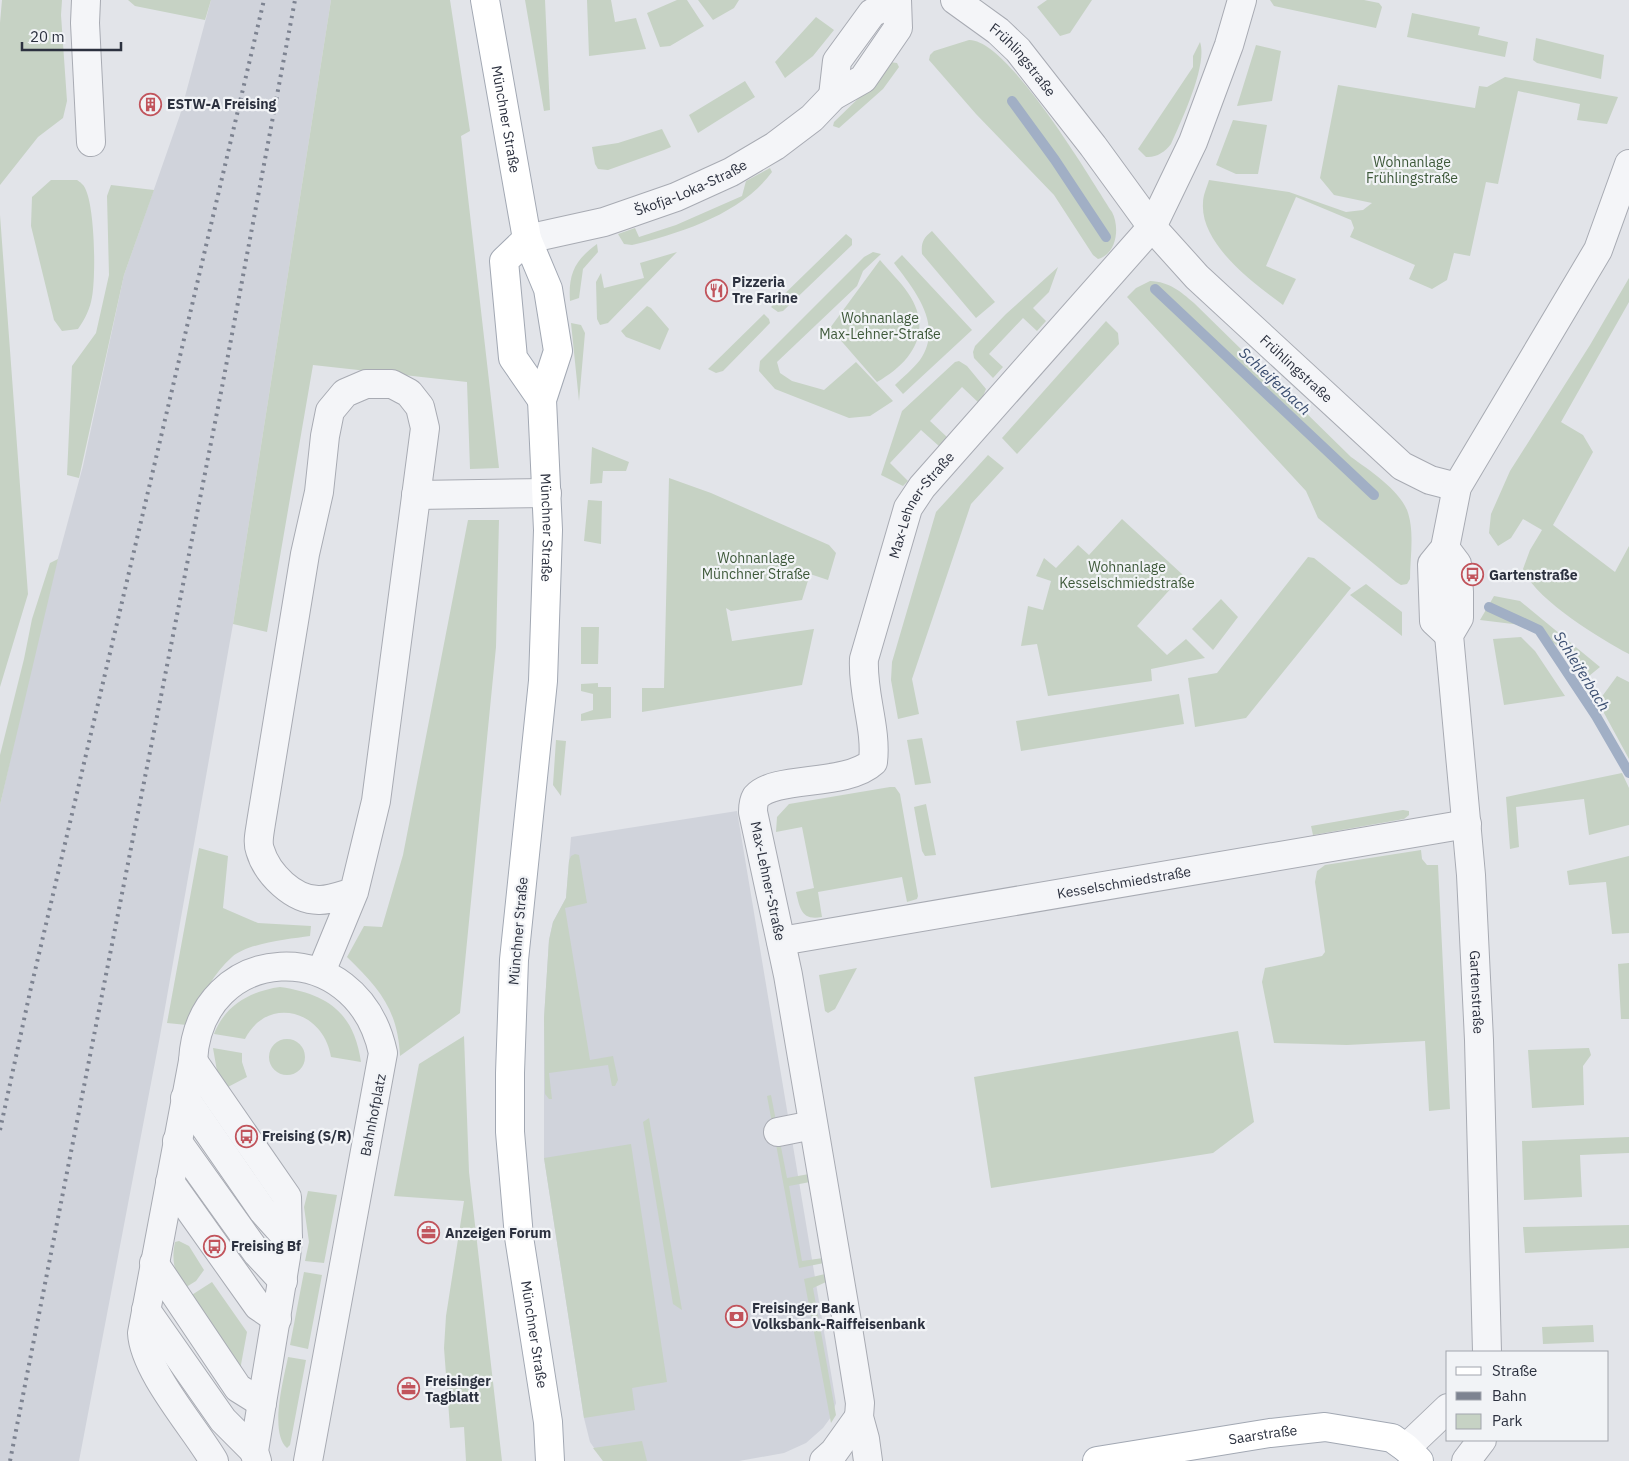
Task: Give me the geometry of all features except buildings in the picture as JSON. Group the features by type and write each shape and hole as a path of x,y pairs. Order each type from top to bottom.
{"main road":[{"name":"Münchner Straße","path":"485,0 528,239 548,289 558,351 542,400 547,493 543,681 514,960 510,1083 510,1132 519,1237 548,1422 550,1461"},
{"path":"528,239 504,261 513,358 542,400"},
{"name":"Saarstraße","path":"1097,1461 1270,1433 1325,1427 1392,1438 1413,1454"}],"street":[{"path":"86,0 85,23 91,142"},
{"name":"Frühlingstraße","path":"954,0 998,31 1018,50 1093,146 1152,227 1197,277 1402,466 1430,480 1457,487"},
{"path":"1152,227 1193,142 1232,38 1242,0"},
{"name":"Škofja-Loka-Straße","path":"528,239 604,222 676,197 720,177 775,146 812,118 833,96 837,61 872,13 897,1"},
{"name":"Gartenstraße","path":"1487,1351 1479,1040 1467,824 1449,635 1459,618 1459,592 1457,564 1445,548 1457,487 1598,250 1629,164"},
{"name":"Max-Lehner-Straße","path":"868,1461 859,1417 860,1403 850,1339 781,941 753,812 756,798 772,788 858,773 873,762 873,746 864,680 864,659 908,508 922,487 1152,227"},
{"path":"321,972 354,892 376,801 425,428 420,408 409,393 392,384 366,384 345,393 330,411 325,436 319,492 305,554 288,669 272,747 259,849 267,866 287,888 304,898 321,900 354,892"},
{"path":"416,495 547,493"},
{"name":"Kesselschmiedstraße","path":"781,941 1467,824"},
{"name":"Bahnhofplatz","path":"214,1461 159,1379 143,1347 142,1333 196,1037 210,1005 227,988 247,976 278,965 312,968 338,980 366,1009 379,1034 383,1053 308,1461"},
{"path":"193,1061 287,1197 288,1239 262,1403 256,1456"},
{"path":"185,1098 263,1211 288,1239"},
{"path":"778,1132 813,1125"},
{"path":"178,1141 257,1253 283,1280"},
{"path":"170,1182 258,1306 276,1319"},
{"path":"154,1263 238,1388 262,1403"},
{"path":"146,1310 223,1420 256,1456"},
{"path":"1413,1454 1446,1411"},
{"path":"824,1461 834,1452 859,1417"},
{"path":"1466,1461 1481,1441"}],"shaded area":[{"path":"211,0 331,0 233,624 160,1036 79,1461 0,1461 0,805 46,602 83,466 124,275 180,115"},
{"path":"737,811 836,1403 831,1417 823,1428 806,1443 784,1453 739,1461 603,1461 590,1442 584,1418 544,1158 544,1018 549,940 553,922 566,898 571,837"}],"green space":[{"path":"2,0 62,0 61,15 67,101 63,118 38,137 0,185 0,23"},
{"path":"128,0 211,0 205,20 135,6"},
{"path":"331,0 450,0 470,131 461,136 499,468 470,469 467,382 313,365 267,632 233,624"},
{"path":"525,0 545,0 550,110 544,111"},
{"path":"587,0 611,0 615,22 636,18 646,49 589,56"},
{"path":"677,0 687,0 704,26 670,46 660,47 647,13"},
{"path":"698,0 739,0 734,8 713,20"},
{"path":"1047,0 1092,0 1070,33 1060,36 1037,7"},
{"path":"1270,0 1364,0 1379,3 1382,7 1376,28 1274,6"},
{"path":"1412,13 1480,27 1478,35 1508,42 1505,57 1407,37"},
{"path":"816,17 834,30 813,56 785,78 775,62"},
{"path":"1536,38 1604,55 1601,79 1537,63 1533,60"},
{"path":"969,40 985,46 1005,62 1026,85 1067,142 1112,212 1116,225 1115,239 1113,246 1104,256 1098,259 1093,255 1054,195 976,114 929,60 930,55 934,51"},
{"path":"1200,42 1200,64 1197,78 1187,108 1171,144 1160,154 1146,157 1138,149 1193,67 1193,56"},
{"path":"1256,45 1281,51 1272,101 1237,106"},
{"path":"890,62 897,63 899,67 883,89 839,128 833,126 834,122 870,87"},
{"name":"Wohnanlage Frühlingstraße","path":"1505,77 1618,97 1607,124 1577,120 1580,104 1518,91 1498,184 1486,182 1470,256 1454,253 1447,280 1432,289 1409,279 1415,265 1350,237 1354,228 1351,220 1296,197 1266,266 1296,279 1283,305 1244,274 1219,247 1210,233 1204,218 1203,203 1209,180 1289,192 1346,212 1363,210 1372,203 1334,195 1320,178 1338,85 1475,108 1479,86 1487,87"},
{"path":"745,81 755,97 698,133 689,115"},
{"path":"1233,120 1267,125 1258,174 1236,174 1216,165"},
{"path":"662,129 671,147 608,170 598,169 595,164 592,147 618,143"},
{"path":"770,168 772,172 759,187 744,199 709,220 690,228 632,245 624,244 618,234 635,228 639,237 676,225 742,196 746,181"},
{"path":"51,180 77,180 85,188 91,210 94,241 93,287 89,310 78,329 62,331 54,320 31,226 32,197"},
{"path":"111,185 154,190 124,275 79,478 67,475 72,366 96,333 109,275 107,196"},
{"path":"0,215 28,594 0,687"},
{"path":"932,231 995,302 976,318 922,254 923,241"},
{"path":"846,234 852,239 852,245 783,311 778,312 771,307"},
{"path":"597,244 598,252 583,269 579,298 570,301 570,283 574,268 583,256"},
{"path":"677,252 608,323 600,325 597,319 596,282 601,273 604,288 644,278 640,263"},
{"path":"873,252 881,254 863,271 857,286 777,362 780,373 792,381 824,390 856,362 893,401 870,416 849,418 775,389 759,371 760,361 864,257"},
{"path":"902,255 972,330 903,394 895,385 920,360 927,347 929,334 928,321 924,309 918,297 894,263"},
{"name":"Wohnanlage Max-Lehner-Straße","path":"880,260 905,289 916,307 919,333 909,355 900,365 877,382 830,328"},
{"path":"1058,267 1049,292 1033,308 1046,321 1037,331 1023,318 989,354 1003,367 993,378 974,358 975,346 1006,314"},
{"path":"1629,278 1629,302 1561,422 1583,435 1593,452 1553,525 1615,572 1629,546 1629,654 1570,617 1554,605 1530,581 1523,569 1530,550 1542,530 1523,519 1511,538 1498,546 1489,533 1491,514 1510,471 1590,345"},
{"path":"1150,281 1169,285 1194,303 1351,457 1382,480 1403,502 1411,527 1412,544 1410,579 1407,584 1401,585 1396,582 1318,518 1306,491 1127,297 1136,288"},
{"path":"647,306 651,308 669,329 660,350 626,337 621,331"},
{"path":"764,314 770,323 723,371 716,373 708,369"},
{"path":"1106,321 1118,333 1119,344 1017,454 1002,438"},
{"path":"571,323 581,325 585,333 579,401"},
{"path":"959,361 967,366 986,389 980,404 962,387 930,421 948,438 940,447 921,430 890,463 908,481 903,486 881,475 902,411 955,362"},
{"path":"592,447 629,462 626,471 603,471 602,483 590,484"},
{"path":"988,455 1004,468 971,504 912,679 919,714 898,719 891,680 892,662 936,512"},
{"name":"Wohnanlage Münchner Straße","path":"669,478 711,493 829,545 836,553 828,580 810,574 802,600 731,611 726,608 732,641 814,629 802,685 642,712 642,688 664,688"},
{"path":"588,500 602,501 601,544 584,541"},
{"name":"Wohnanlage Kesselschmiedstraße","path":"1122,519 1183,575 1137,626 1167,655 1186,639 1205,658 1151,669 1152,681 1048,696 1037,644 1021,646 1028,606 1043,610 1051,581 1036,576 1044,558 1056,568 1078,545 1089,555"},
{"path":"468,520 499,520 496,647 460,1013 400,1056 395,1025 385,1001 368,979 347,957 364,926 382,927 403,855"},
{"path":"1308,557 1314,558 1351,588 1246,718 1195,727 1188,678 1217,673"},
{"path":"58,559 0,805 0,755 32,619 50,563"},
{"path":"1366,584 1402,612 1402,636 1350,595"},
{"path":"1494,596 1520,601 1600,667 1589,676 1555,644 1521,625 1480,620"},
{"path":"1221,599 1238,617 1213,650 1192,629"},
{"path":"581,627 599,627 598,664 581,664"},
{"path":"1521,637 1535,651 1565,696 1504,705 1493,639"},
{"path":"1617,676 1629,682 1629,759 1598,702"},
{"path":"598,683 598,687 611,687 611,718 581,721 581,714 593,710 593,694 581,691 581,684"},
{"path":"1179,694 1184,724 1021,751 1016,721"},
{"path":"922,738 931,783 915,785 907,740"},
{"path":"556,740 566,741 561,796 553,785"},
{"path":"1622,773 1629,788 1629,825 1589,835 1584,799 1516,807 1519,847 1510,849 1506,797"},
{"path":"895,787 900,794 917,899 907,902 902,877 818,892 822,917 815,918 806,915 800,908 796,892 814,888 802,827 776,832 777,817 789,804"},
{"path":"926,804 936,855 925,856 922,851 914,807"},
{"path":"1403,810 1409,811 1409,815 1404,819 1313,835 1311,826"},
{"path":"199,848 228,856 223,908 258,923 311,926 310,936 269,942 239,952 218,972 187,1025 167,1023"},
{"path":"1421,850 1422,859 1427,865 1438,865 1450,1109 1429,1111 1425,1041 1347,1045 1274,1043 1262,982 1265,968 1322,956 1325,952 1315,882 1317,871 1325,865"},
{"path":"579,855 587,903 565,908 590,1060 613,1056 618,1080 615,1086 612,1086 608,1065 549,1073 552,1099 549,1099 545,1094 544,1018 549,940 553,922 566,898 569,861 571,856"},
{"path":"1629,856 1629,933 1612,934 1606,882 1569,885 1567,871"},
{"path":"1629,963 1629,1019 1621,1019 1618,964"},
{"path":"857,968 835,1009 828,1013 825,1011 819,975"},
{"path":"280,987 312,995 336,1009 352,1031 361,1062 331,1057 326,1041 318,1028 307,1019 294,1014 280,1013 267,1016 255,1025 245,1039 214,1034 225,1015 240,1001 259,992"},
{"path":"1238,1031 1254,1122 1213,1153 991,1188 974,1077"},
{"path":"464,1036 469,1172 502,1461 466,1461 464,1427 450,1428 444,1348 446,1316 464,1201 394,1196 419,1064"},
{"path":"287,1039 299,1045 305,1057 299,1069 287,1075 275,1069 269,1057 275,1045"},
{"path":"213,1048 242,1053 242,1062 247,1077 226,1088 217,1071"},
{"path":"1589,1048 1591,1055 1583,1066 1584,1105 1532,1108 1528,1050"},
{"path":"771,1095 787,1178 809,1174 810,1182 789,1186 802,1261 823,1258 824,1263 799,1268 767,1096"},
{"path":"649,1118 682,1310 673,1304 643,1122"},
{"path":"1629,1137 1629,1153 1580,1155 1582,1197 1524,1200 1522,1141"},
{"path":"631,1144 667,1382 632,1388 635,1410 584,1418 544,1158"},
{"path":"308,1191 337,1195 324,1263 305,1261 309,1242 304,1207"},
{"path":"1629,1225 1629,1248 1525,1253 1523,1227"},
{"path":"179,1241 189,1246 204,1270 196,1281 183,1289 174,1261 175,1242"},
{"path":"304,1272 322,1275 308,1349 290,1345"},
{"path":"825,1274 826,1282 813,1288 836,1415 831,1423 804,1279"},
{"path":"212,1282 247,1332 240,1370 187,1298"},
{"path":"1593,1325 1594,1342 1543,1344 1542,1327"},
{"path":"288,1357 306,1360 290,1445 287,1448 279,1430 278,1418"},
{"path":"642,1441 647,1461 603,1461 593,1448"}],"waterway":[{"name":"Schleiferbach","path":"1012,101 1055,160 1106,237"},
{"name":"Schleiferbach","path":"1155,289 1374,495"},
{"name":"Schleiferbach","path":"1489,607 1539,630 1596,716 1629,773"}],"railway":[{"path":"0,1130 30,992 264,0"},
{"path":"10,1461 223,382 295,0"}],"place":[{"name":"ESTW-A Freising","path":"151,104"},
{"name":"Pizzeria Tre Farine","path":"716,290"},
{"name":"Gartenstraße","path":"1473,575"},
{"name":"Freising (S/R)","path":"246,1136"},
{"name":"Anzeigen Forum","path":"429,1233"},
{"name":"Freising Bf","path":"215,1246"},
{"name":"Freisinger Bank Volksbank-Raiffeisenbank","path":"736,1316"},
{"name":"Freisinger Tagblatt","path":"409,1389"}]}
